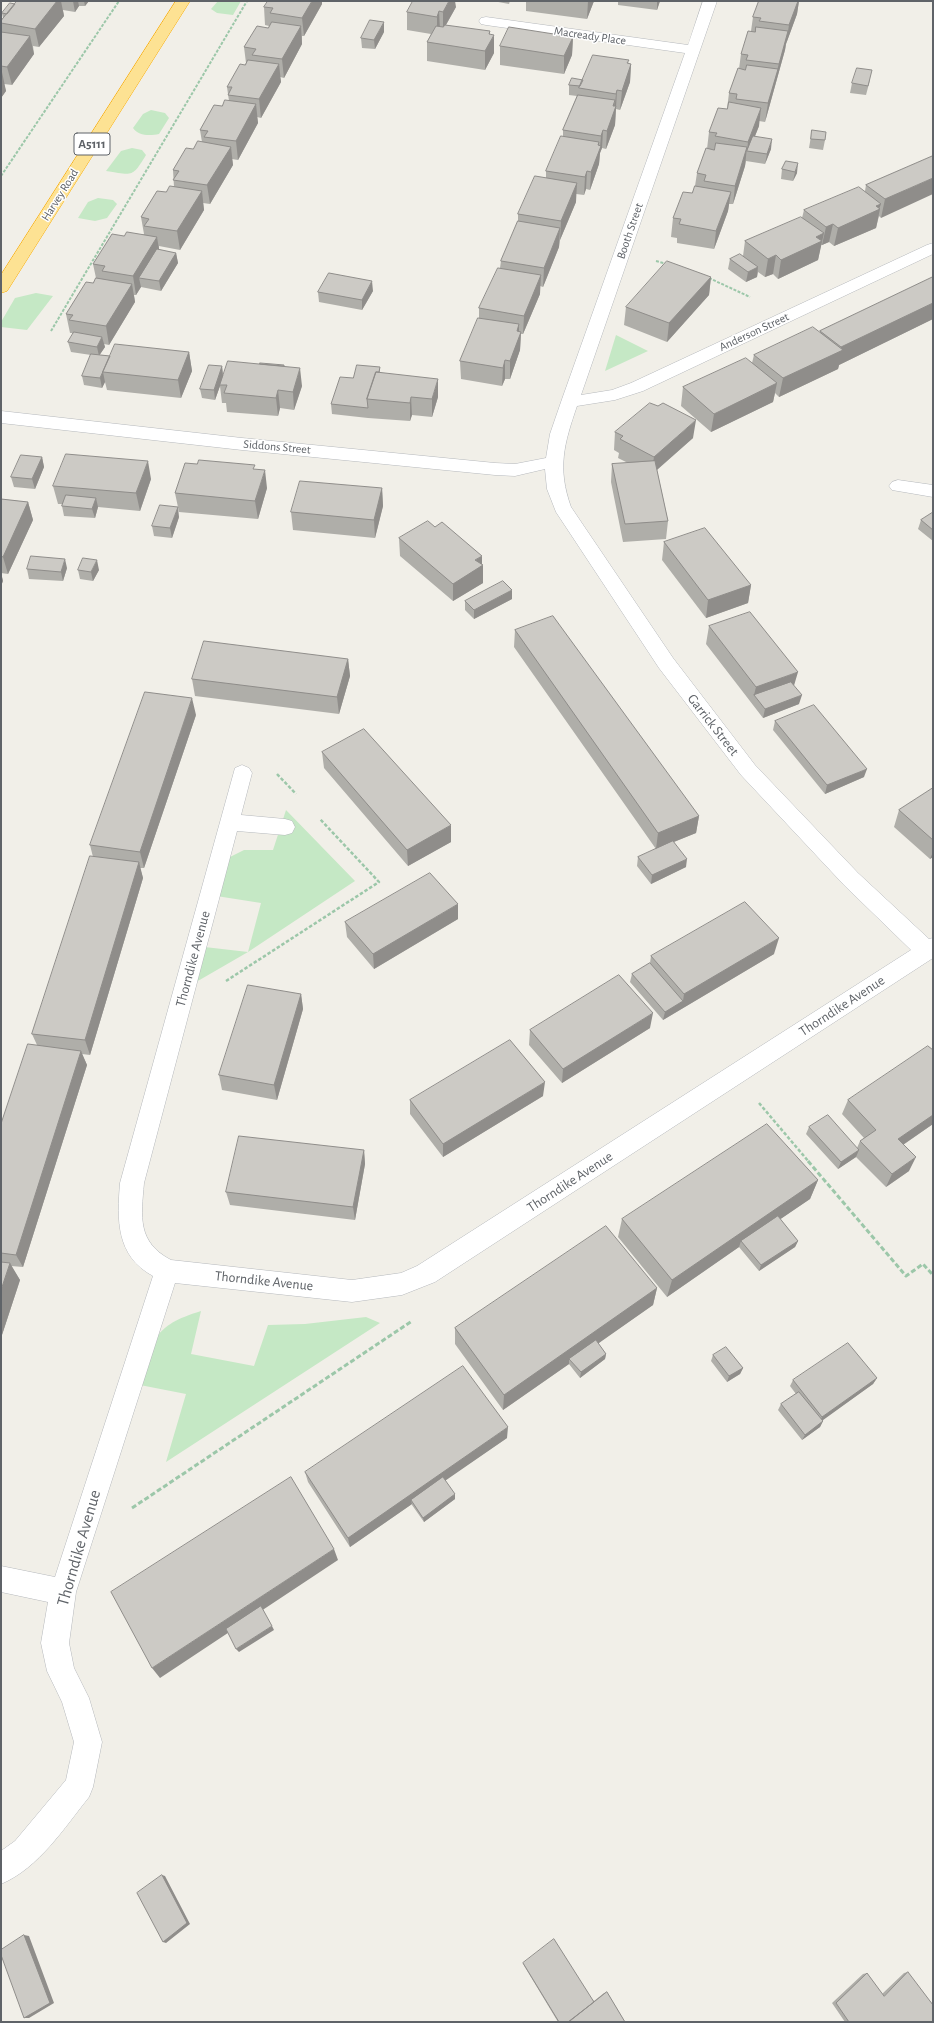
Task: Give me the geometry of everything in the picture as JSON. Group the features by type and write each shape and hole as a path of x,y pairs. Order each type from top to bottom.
{"highway":[{"name":"Harvey Road","path":"1,288 183,1"}],"street":[{"name":"Booth Street","path":"552,462 569,402 623,253 710,1"},
{"name":"Macready Place","path":"486,21 694,50"},
{"name":"Anderson Street","path":"569,402 615,395 637,387 933,248"},
{"name":"Siddons Street","path":"1,417 242,444 495,469 515,470 552,462"},
{"name":"Garrick Street","path":"552,462 556,494 562,508 666,663 707,718 748,770 851,879 930,949"},
{"path":"898,486 933,491"},
{"name":"Thorndike Avenue","path":"242,773 132,1183 130,1212 131,1231 135,1244 147,1259 167,1271 352,1291 402,1284 426,1274 930,949"},
{"path":"230,822 285,827"},
{"name":"Thorndike Avenue","path":"1,1869 25,1850 79,1787 88,1742 75,1698 61,1671 55,1642 63,1592 167,1271"},
{"path":"1,1579 63,1592"}],"path":[{"path":"1,176 119,1"},
{"path":"51,331 247,1"},
{"path":"623,253 669,264"},
{"path":"708,278 759,301 784,318"},
{"path":"242,773 250,762 269,765 300,798"},
{"path":"178,1012 379,882 316,815"},
{"path":"735,1075 906,1276 923,1264 933,1275"},
{"path":"131,1509 413,1320"}],"green space":[{"path":"218,1 241,1 233,15 217,13 211,9"},
{"path":"151,110 165,113 169,118 159,134 148,135 138,133 133,128 143,114"},
{"path":"132,148 142,150 146,155 138,168 127,174 106,171 121,151"},
{"path":"98,198 113,200 117,204 107,218 95,221 78,218 88,202"},
{"path":"36,293 53,296 27,330 1,327 1,322 15,298"},
{"path":"616,335 648,351 605,371"},
{"path":"286,810 355,881 248,952 261,903 210,895 228,858 244,850 273,850"},
{"path":"196,946 248,952 184,989"},
{"path":"201,1311 191,1354 254,1366 268,1325 305,1324 366,1317 380,1323 166,1462 186,1394 140,1385 148,1357 157,1337 164,1329 173,1323"}],"building":[{"path":"17,1 57,1 35,29 1,23"},
{"path":"268,1 312,1 302,18 270,13 273,8 264,7"},
{"path":"413,1 449,1 443,12 439,11 437,17 407,12"},
{"path":"759,1 798,1 789,25 759,21 761,18 753,17"},
{"path":"10,3 15,4 7,14 2,13"},
{"path":"370,20 384,22 374,40 361,38"},
{"path":"272,22 301,26 282,59 252,55 256,49 244,47 257,26 268,28"},
{"path":"445,25 490,31 489,34 494,35 485,51 427,42 436,26 443,27"},
{"path":"509,27 573,37 564,56 500,46"},
{"path":"756,27 788,31 779,64 746,60 748,55 741,54 748,31 755,32"},
{"path":"1,32 30,36 7,67 1,66"},
{"path":"593,55 629,60 627,63 631,64 622,91 617,90 616,94 579,88"},
{"path":"248,60 279,64 259,99 228,95 232,87 227,87 240,64 245,65"},
{"path":"747,65 778,69 768,103 736,99 737,94 729,93 738,68 745,70"},
{"path":"857,68 872,70 868,86 852,83"},
{"path":"572,78 583,80 580,86 569,85"},
{"path":"578,95 615,100 613,106 616,106 607,131 603,130 601,136 563,130"},
{"path":"225,100 256,104 236,141 204,137 208,131 200,130 214,105 222,106"},
{"path":"729,102 761,108 748,142 715,136 717,133 709,132 718,108 727,109"},
{"path":"812,130 826,132 825,140 811,139"},
{"path":"561,136 599,142 598,145 601,146 591,172 587,171 585,177 546,171"},
{"path":"753,136 772,139 767,154 747,151"},
{"path":"198,141 231,147 207,185 173,180 179,171 173,170 186,148 193,149"},
{"path":"716,143 747,147 735,186 704,181 706,175 697,173 706,148 714,150"},
{"path":"933,156 933,178 885,199 866,185"},
{"path":"786,161 798,163 795,172 782,169"},
{"path":"535,176 577,183 561,221 518,214"},
{"path":"170,186 202,191 177,231 144,226 149,219 141,217 157,191 166,192"},
{"path":"695,186 731,192 716,231 679,224 681,219 673,218 683,192 692,193"},
{"path":"859,187 881,204 876,206 880,209 838,228 833,224 826,227 804,210"},
{"path":"801,217 824,233 816,237 822,241 781,260 776,255 768,259 745,241"},
{"path":"518,221 560,228 544,268 501,261"},
{"path":"127,232 157,237 133,276 102,271 105,266 93,264 112,234 124,236"},
{"path":"157,249 176,253 159,281 139,278"},
{"path":"740,254 758,267 748,272 730,259"},
{"path":"667,261 711,277 669,323 626,307"},
{"path":"498,268 541,275 524,316 479,308"},
{"path":"329,273 372,281 362,300 318,292"},
{"path":"933,277 933,303 841,347 820,331"},
{"path":"96,278 132,284 106,326 69,320 73,315 66,314 86,282 93,283"},
{"path":"478,318 519,324 517,331 521,332 510,361 505,360 503,368 460,361"},
{"path":"813,327 843,350 783,378 754,355"},
{"path":"74,332 102,337 97,347 68,342"},
{"path":"115,344 189,352 178,380 103,372"},
{"path":"91,354 110,356 100,378 82,376"},
{"path":"746,358 777,383 714,414 683,387"},
{"path":"228,361 300,368 293,392 278,390 276,398 224,393 227,385 220,385"},
{"path":"260,364 284,365 284,366"},
{"path":"209,365 222,366 214,390 200,389"},
{"path":"357,365 380,367 379,372 376,372 367,399 368,408 331,404 340,377 353,378"},
{"path":"376,372 438,379 432,399 411,397 410,403 367,399"},
{"path":"650,403 658,406 663,403 696,420 654,457 620,439 623,436 615,432"},
{"path":"66,454 148,461 136,493 53,486"},
{"path":"21,455 42,457 32,479 11,477"},
{"path":"199,460 255,465 253,469 265,470 255,501 175,493 185,463 197,464"},
{"path":"655,461 668,521 625,524 612,464"},
{"path":"300,481 382,488 374,520 291,512"},
{"path":"66,495 96,498 92,509 62,506"},
{"path":"1,499 28,502 3,557 1,556"},
{"path":"160,505 178,507 170,528 152,526"},
{"path":"932,513 933,514 933,530 921,520"},
{"path":"428,521 435,527 442,522 482,556 475,560 483,565 453,584 399,538"},
{"path":"705,528 751,585 708,600 664,542"},
{"path":"31,556 65,559 61,572 27,569"},
{"path":"83,558 97,560 91,572 78,570"},
{"path":"503,581 512,590 474,610 465,601"},
{"path":"750,612 798,672 756,687 709,626"},
{"path":"553,616 699,816 658,833 515,630"},
{"path":"204,641 348,659 337,697 192,679"},
{"path":"791,682 802,695 765,709 754,695"},
{"path":"145,692 192,698 140,852 90,845"},
{"path":"814,705 867,769 827,785 775,721"},
{"path":"364,729 451,825 407,850 322,752"},
{"path":"933,788 933,840 899,810"},
{"path":"673,841 687,859 652,875 638,857"},
{"path":"90,856 139,862 85,1040 32,1034"},
{"path":"430,873 458,904 373,954 345,922"},
{"path":"745,902 779,938 684,994 651,956"},
{"path":"650,963 683,1001 665,1012 632,974"},
{"path":"619,975 653,1013 563,1069 530,1030"},
{"path":"248,985 301,994 274,1085 219,1075"},
{"path":"510,1040 545,1082 443,1144 410,1100"},
{"path":"28,1044 81,1051 16,1255 1,1253 1,1124"},
{"path":"928,1046 933,1050 933,1115 898,1139 916,1157 892,1174 860,1141 876,1130 848,1100"},
{"path":"828,1115 859,1150 841,1162 809,1127"},
{"path":"767,1124 818,1180 672,1280 622,1219"},
{"path":"239,1136 364,1150 353,1207 226,1192"},
{"path":"778,1216 798,1241 761,1265 741,1241"},
{"path":"606,1226 657,1288 504,1395 455,1328"},
{"path":"1,1262 10,1263 1,1290"},
{"path":"596,1340 606,1354 581,1372 569,1359"},
{"path":"848,1343 877,1378 822,1417 793,1380"},
{"path":"726,1347 743,1368 729,1376 713,1355"},
{"path":"463,1366 508,1427 348,1538 305,1472"},
{"path":"799,1392 823,1421 805,1435 781,1404"},
{"path":"291,1477 334,1549 152,1668 111,1592"},
{"path":"443,1477 455,1494 423,1518 411,1500"},
{"path":"261,1606 272,1626 236,1649 226,1629"},
{"path":"162,1875 187,1923 163,1942 137,1893"},
{"path":"24,1935 50,2003 24,2018 1,1955 1,1950"},
{"path":"554,1939 594,2002 568,2022 559,2022 523,1963"},
{"path":"908,1972 933,2005 933,2022 849,2022 836,2003 867,1973 884,1996"},
{"path":"607,1992 625,2022 569,2022"}]}
